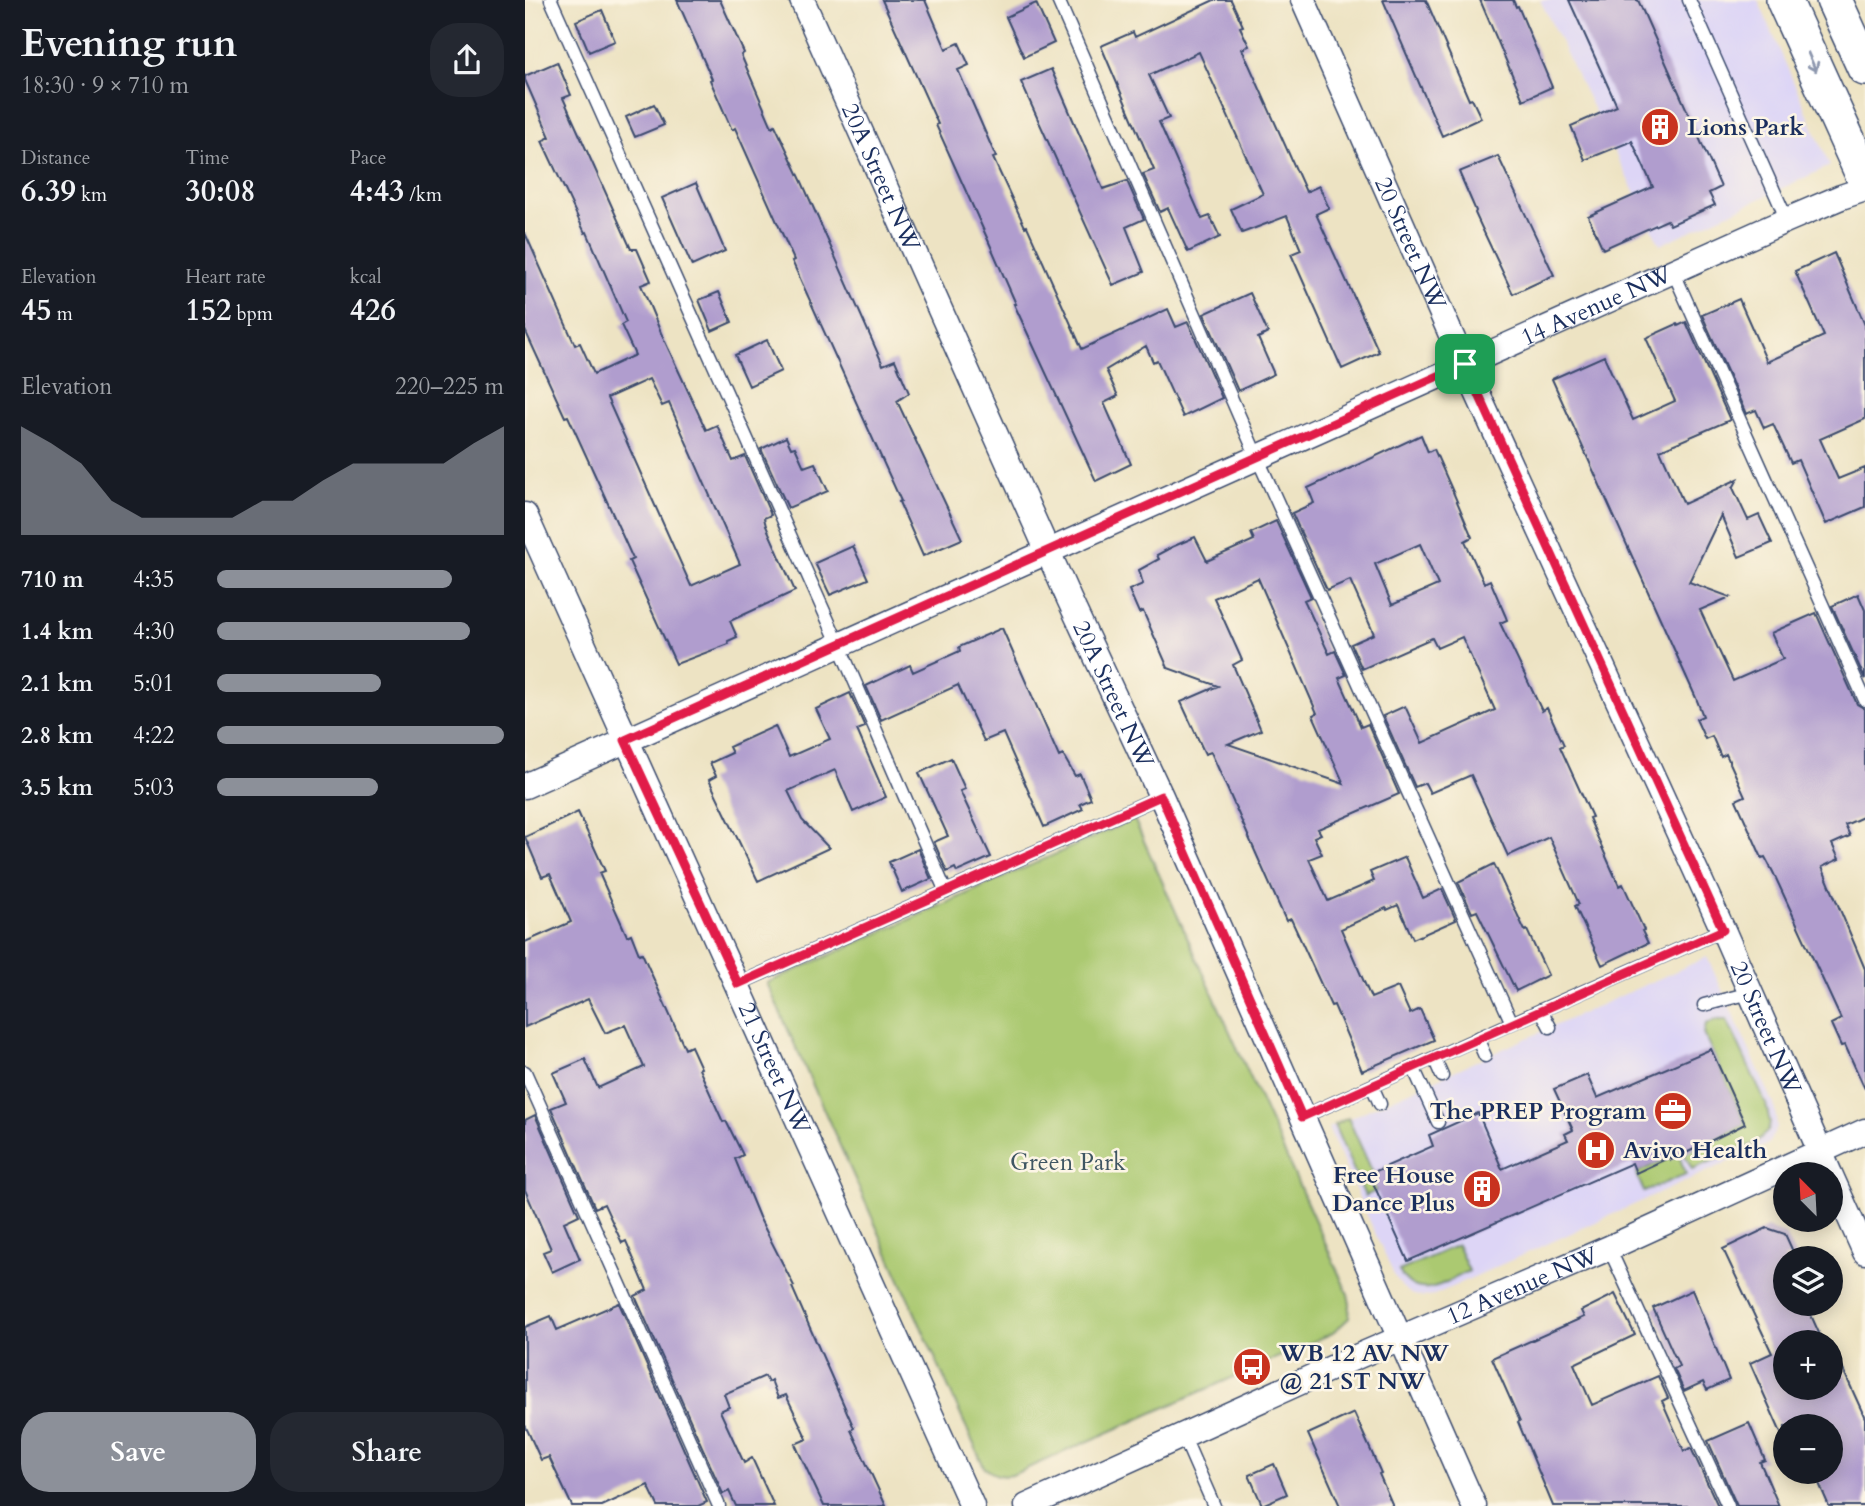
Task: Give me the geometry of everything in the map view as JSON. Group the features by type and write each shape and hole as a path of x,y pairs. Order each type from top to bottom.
{"street":[{"name":"20A Street NW","path":"801,0 1161,796 1474,1506"},
{"name":"20 Street NW","path":"1303,0 1465,364 1723,930 1825,1162"},
{"path":"1784,0 1865,179"},
{"path":"1834,0 1865,68"},
{"name":"14 Avenue NW","path":"525,786 1672,271 1865,189"},
{"name":"21 Street NW","path":"525,515 972,1506"},
{"name":"12 Avenue NW","path":"1027,1506 1399,1338 1609,1248 1865,1131"},
{"name":"20 Street NW","path":"1843,1204 1865,1252"}],"lane":[{"path":"551,0 839,645 946,892"},
{"path":"1058,0 1257,457 1512,1023"},
{"path":"1689,0 1787,220"},
{"path":"1672,271 1865,700"},
{"path":"738,984 1161,796"},
{"path":"1302,1117 1723,930"},
{"path":"1704,1006 1750,993"},
{"path":"1541,1010 1550,1027"},
{"path":"1477,1038 1485,1056"},
{"path":"1433,1058 1442,1076"},
{"path":"1413,1067 1438,1122"},
{"path":"525,1072 719,1506"},
{"path":"1371,1086 1380,1104"},
{"path":"1609,1248 1728,1506"},
{"path":"1183,1436 1214,1506"}],"shaded area":[{"path":"1540,0 1758,0 1830,166 1660,245"},
{"path":"1707,957 1774,1104 1777,1127 1768,1144 1434,1295 1423,1297 1411,1294 1402,1287 1394,1275 1328,1128"}],"green space":[{"name":"Green Park","path":"1134,819 1348,1294 1349,1318 1333,1333 1012,1475 994,1474 984,1467 767,983"},
{"path":"1714,1020 1727,1020 1766,1104 1770,1123 1768,1131 1754,1144 1692,1169 1684,1153 1745,1124 1704,1034 1706,1024"},
{"path":"1348,1118 1373,1173 1376,1191 1365,1196 1334,1125"},
{"path":"1679,1156 1686,1174 1644,1192 1636,1173 1670,1157"},
{"path":"1457,1245 1469,1271 1450,1281 1431,1288 1422,1288 1406,1281 1399,1271"}],"building":[{"path":"677,0 720,0 744,53 741,55 772,127 775,125 802,182 883,365 895,360 909,393 897,401 962,539 923,556 735,128 732,130"},
{"path":"882,0 925,0 946,49 959,43 969,65 958,70 996,157 993,158 1082,349 1168,309 1176,327 1188,322 1222,398 1183,417 1157,360 1153,362 1146,346 1106,370 1118,396 1104,403 1131,464 1096,481 1014,304"},
{"path":"1214,0 1231,0 1249,46 1242,49 1306,192 1319,186 1329,208 1316,214 1379,352 1342,369 1291,254 1301,250 1287,216 1242,233 1231,209 1263,194 1199,52 1149,75 1169,118 1159,122 1202,219 1210,216 1220,237 1188,252 1168,208 1160,212 1143,174 1154,170 1101,46 1133,32 1135,37"},
{"path":"1383,0 1426,0 1469,100 1472,99 1481,118 1442,136"},
{"path":"1480,0 1513,0 1516,7 1518,6 1552,87 1523,100"},
{"name":"Lions Park","path":"1569,0 1638,0 1721,187 1709,193 1715,205 1670,225 1667,220 1603,249 1588,216 1653,187 1632,141 1585,160 1571,126 1617,106"},
{"path":"1036,3 1054,43 1024,57 1006,17"},
{"path":"602,10 615,41 589,52 576,21"},
{"path":"557,62 571,95 563,98 631,249 637,249 651,281 641,285 661,333 706,430 717,425 733,461 745,456 771,515 764,518 766,526 795,591 730,621 737,637 728,641 729,644 676,664 629,561 633,559 610,508 525,330 525,233 575,345 580,343 594,374 635,355 621,325 626,322 587,232 585,233 542,141 550,137 525,76","holes":["649,379 662,406 669,403 740,564 691,586 607,398"]},
{"path":"1051,69 1103,189 1127,181 1144,219 1126,227 1144,272 1113,285 1021,82"},
{"path":"654,104 664,125 635,137 626,117"},
{"path":"1498,156 1554,275 1513,294 1459,172"},
{"path":"696,183 725,251 692,266 662,198"},
{"path":"1834,253 1865,325 1865,419 1820,439 1838,479 1865,468 1865,507 1826,524 1798,460 1791,463 1773,424 1764,428 1756,410 1746,414 1702,315 1739,299 1767,362 1824,336 1795,271"},
{"path":"719,292 732,322 712,331 699,300"},
{"path":"1250,293 1268,333 1258,338 1274,374 1238,391 1204,314"},
{"path":"1686,322 1730,420 1660,450 1684,504 1738,479 1733,488 1748,520 1759,515 1772,543 1739,557 1721,515 1689,582 1730,597 1700,610 1733,681 1783,659 1771,633 1816,613 1857,704 1865,709 1865,816 1845,825 1850,836 1832,844 1839,859 1822,867 1865,969 1865,1089 1845,1045 1841,1046 1831,1024 1841,1019 1773,872 1765,857 1762,858 1736,800 1745,796 1726,754 1721,757 1712,736 1705,739 1696,719 1703,716 1696,698 1552,379 1604,356 1633,420 1675,401 1646,338"},
{"path":"767,340 781,371 749,386 735,355"},
{"path":"1421,435 1428,452 1434,449 1472,537 1465,541 1484,583 1490,580 1507,620 1500,623 1542,711 1547,708 1564,745 1560,747 1592,817 1589,818 1619,886 1623,884 1648,943 1602,965 1575,906 1579,904 1549,837 1508,856 1471,775 1430,793 1425,783 1415,787 1383,716 1405,706 1422,743 1495,710 1462,637 1437,648 1432,638 1362,669 1351,644 1374,634 1350,580 1327,590 1292,513 1314,503 1308,488","holes":["1420,544 1438,585 1392,605 1375,564"]},
{"path":"786,437 791,448 795,447 804,467 815,463 828,491 788,508 761,449"},
{"path":"1276,521 1311,597 1304,600 1329,654 1335,651 1346,675 1339,678 1361,727 1368,724 1399,794 1318,829 1321,834 1314,837 1322,854 1309,859 1328,901 1374,881 1370,872 1405,857 1423,898 1442,889 1456,920 1413,939 1398,905 1341,929 1371,998 1398,987 1410,1014 1420,1009 1434,1040 1362,1071 1334,1005 1331,1006 1291,919 1286,921 1211,752 1205,754 1181,702 1218,686 1168,668 1143,611 1139,613 1129,590 1143,584 1139,570 1159,559 1157,555 1172,547 1195,537 1207,561 1254,540 1251,533","holes":["1258,578 1317,713 1313,715 1344,784 1228,744 1261,730 1233,665 1242,660 1214,598"]},
{"path":"853,546 868,579 830,595 815,563"},
{"path":"1858,594 1865,610 1865,679 1832,606"},
{"path":"1002,628 1059,757 1063,755 1075,776 1080,774 1091,799 1080,804 1083,809 1044,827 1003,733 984,741 958,685 881,720 866,686 910,665 913,672"},
{"path":"850,693 865,727 857,730 886,797 853,812 835,770 788,791 802,820 829,848 758,881 709,780 716,776 710,763 732,753 729,747 775,726 789,757 830,739 816,709"},
{"path":"951,758 965,789 960,791 991,857 957,872 955,868 947,872 934,842 948,836 919,773"},
{"path":"578,812 605,871 599,873 627,936 631,934 639,954 642,953 685,1049 691,1046 723,1122 726,1121 743,1155 735,1159 759,1217 794,1286 792,1287 854,1428 851,1430 886,1506 824,1506 795,1444 807,1439 786,1395 778,1398 771,1380 768,1382 765,1376 724,1394 729,1407 720,1411 744,1463 752,1458 774,1506 736,1506 729,1491 723,1494 635,1296 647,1290 626,1241 622,1243 604,1204 595,1208 551,1108 566,1102 553,1073 585,1059 598,1088 644,1067 625,1025 605,1033 588,999 525,1027 525,942 571,922 550,874 542,877 525,837"},
{"path":"918,849 931,879 902,892 889,862"},
{"path":"1494,864 1548,975 1516,991 1477,911 1472,913 1458,882"},
{"path":"1711,1049 1745,1124 1671,1160 1670,1157 1636,1173 1632,1163 1408,1261 1369,1174 1433,1146 1429,1135 1478,1113 1502,1169 1568,1140 1565,1134 1573,1130 1554,1089 1587,1075 1597,1098"},
{"path":"535,1115 579,1215 564,1222 580,1259 552,1272 543,1252 551,1249 525,1190 525,1120"},
{"path":"1767,1228 1785,1234 1790,1246 1773,1246 1773,1316 1811,1316 1818,1330 1773,1330 1773,1400 1843,1400 1843,1369 1865,1418 1865,1506 1829,1506 1819,1484 1843,1484 1843,1414 1773,1415 1750,1363 1772,1353 1723,1249"},
{"path":"1692,1290 1729,1380 1707,1390 1703,1382 1684,1391 1674,1369 1679,1366 1653,1308"},
{"path":"1615,1294 1635,1335 1574,1364 1592,1405 1658,1376 1668,1398 1662,1401 1684,1451 1691,1448 1718,1506 1553,1506 1492,1358 1584,1317 1581,1311"},
{"path":"619,1303 707,1502 698,1506 658,1506 648,1485 602,1506 572,1506 549,1457 541,1460 525,1425 525,1327 551,1316 557,1330"},
{"path":"1354,1413 1393,1506 1340,1506 1308,1434"},
{"path":"1749,1423 1765,1460 1760,1462 1779,1506 1737,1506 1708,1441"},
{"path":"1274,1464 1287,1494 1262,1505 1249,1475"}],"place":[{"name":"Lions Park","path":"1660,127"},
{"name":"The PREP Program","path":"1673,1111"},
{"name":"Avivo Health","path":"1596,1150"},
{"name":"Free House Dance Plus","path":"1482,1189"},
{"name":"WB 12 AV NW @ 21 ST NW","path":"1252,1367"}],"route":[{"path":"1465,364 1723,930 1302,1117 1161,796 738,984 625,740 1465,364"}]}
